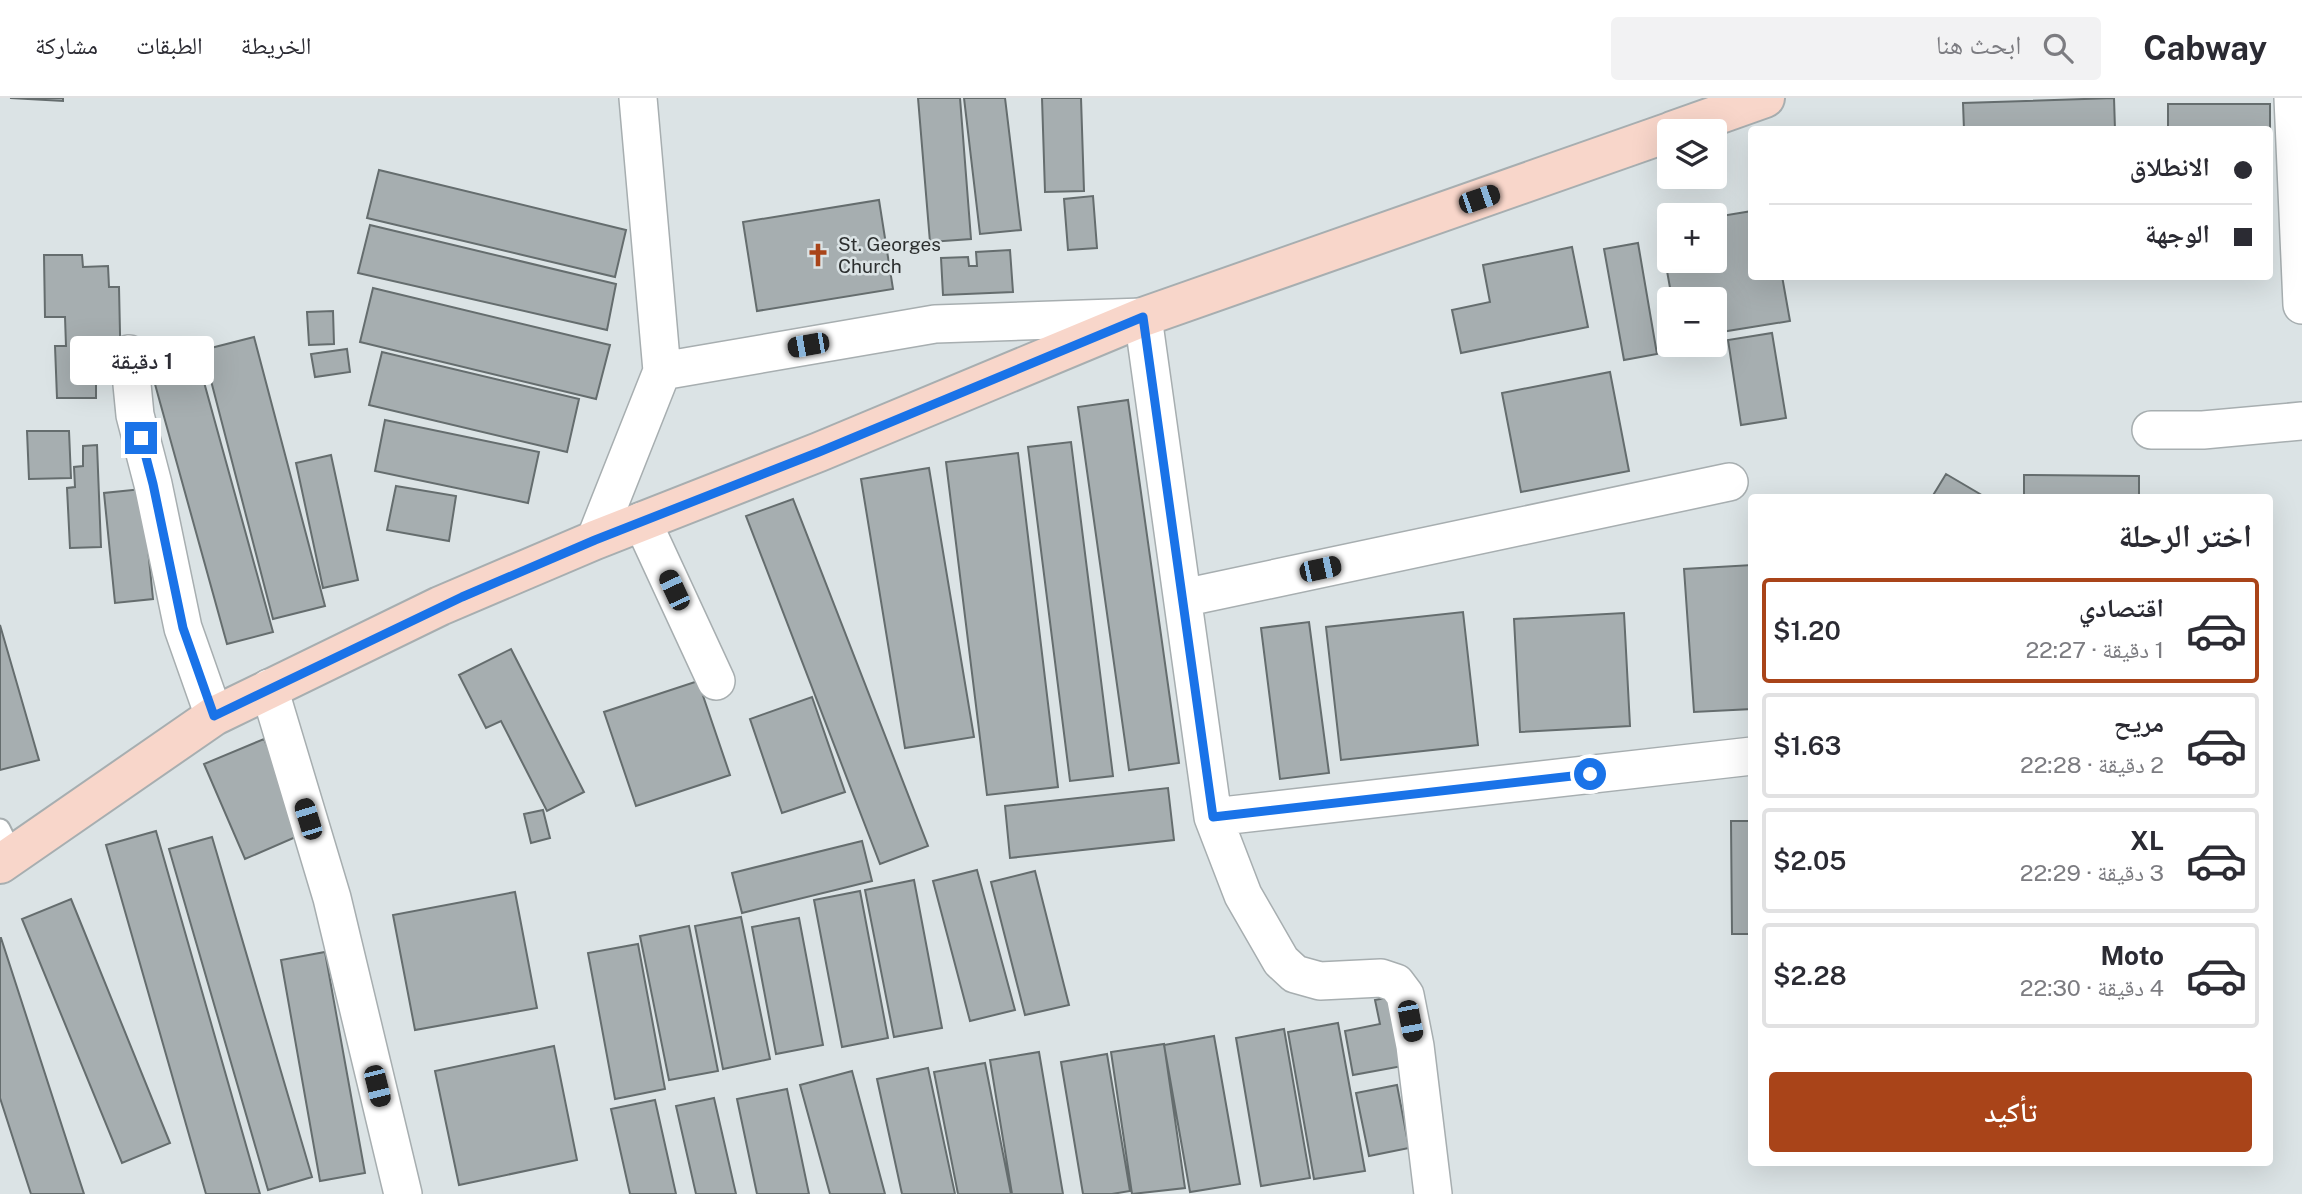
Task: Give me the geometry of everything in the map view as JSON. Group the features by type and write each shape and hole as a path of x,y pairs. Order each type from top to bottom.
{"main road":[{"path":"1707,119 1765,98"},
{"path":"4,849 214,716 440,606 595,540 819,452 1143,317 1657,137"}],"street":[{"path":"595,540 662,370 639,98"},
{"path":"2294,98 2302,305"},
{"path":"662,370 935,324 1143,317 1213,817 1243,895 1281,961 1295,974 1320,981 1381,978 1396,983 1405,995 1415,1046 1433,1194"},
{"path":"129,355 135,415 153,484 183,628 214,716"},
{"path":"2151,430 2203,430 2302,421"},
{"path":"1183,598 1729,482"},
{"path":"642,521 716,681"},
{"path":"269,688 332,898 403,1194"},
{"path":"1213,817 1748,756"}],"building":[{"path":"10,98 63,98 63,101"},
{"path":"918,98 960,98 971,239 930,242"},
{"path":"964,98 1005,98 1021,230 980,234"},
{"path":"1042,98 1081,98 1084,191 1045,192"},
{"path":"2114,98 2115,126 1964,126 1963,103"},
{"path":"2168,104 2270,104 2270,126 2168,126"},
{"path":"379,170 626,230 615,277 367,218"},
{"path":"1093,196 1097,248 1068,250 1064,199"},
{"name":"St. Georges Church","path":"879,200 893,289 757,311 743,222"},
{"path":"1748,212 1748,280 1783,280 1790,321 1727,331 1727,287 1670,287 1667,273 1727,273 1727,215"},
{"path":"370,225 616,284 607,330 358,273"},
{"path":"1638,243 1657,354 1624,360 1604,249"},
{"path":"1572,247 1588,327 1461,353 1452,310 1490,302 1483,265"},
{"path":"1010,250 1013,292 943,295 941,258 968,257 969,266 977,266 976,252"},
{"path":"44,255 82,255 83,267 108,266 109,287 119,287 121,379 96,379 96,398 57,398 55,346 66,346 65,317 45,317"},
{"path":"373,288 610,345 596,399 360,342"},
{"path":"333,311 334,344 309,345 307,312"},
{"path":"1772,333 1786,418 1741,425 1728,340"},
{"path":"254,337 325,606 273,619 203,350"},
{"path":"347,349 350,372 315,377 311,354"},
{"path":"382,352 579,399 567,452 369,405"},
{"path":"199,364 273,632 227,644 153,377"},
{"path":"1610,372 1629,471 1521,492 1502,393"},
{"path":"1128,400 1179,763 1129,770 1078,407"},
{"path":"385,420 539,452 528,503 375,471"},
{"path":"27,431 69,431 71,478 29,479"},
{"path":"1071,442 1113,776 1070,781 1028,447"},
{"path":"97,445 101,547 70,548 67,488 75,487 74,467 83,466 83,446"},
{"path":"1018,453 1058,787 987,795 946,462"},
{"path":"331,455 358,580 323,588 296,463"},
{"path":"929,468 974,737 905,748 861,479"},
{"path":"1946,474 1980,494 1934,494"},
{"path":"2024,475 2139,476 2139,494 2024,494"},
{"path":"396,486 456,496 449,541 387,530"},
{"path":"142,489 153,599 115,603 104,493"},
{"path":"793,499 928,846 880,864 746,516"},
{"path":"1748,565 1748,709 1694,712 1684,569"},
{"path":"1463,612 1478,745 1341,760 1326,627"},
{"path":"1624,613 1630,726 1520,732 1514,619"},
{"path":"1309,622 1329,773 1280,779 1261,628"},
{"path":"0,625 39,760 0,770"},
{"path":"511,649 584,792 547,811 501,721 486,728 459,675"},
{"path":"698,681 730,775 636,806 604,712"},
{"path":"812,697 845,792 782,813 750,719"},
{"path":"264,739 305,833 245,859 204,764"},
{"path":"1168,788 1174,840 1010,858 1005,806"},
{"path":"543,810 550,838 531,843 524,814"},
{"path":"1731,821 1748,821 1748,934 1732,934"},
{"path":"156,831 260,1194 206,1194 106,845"},
{"path":"212,837 312,1177 268,1190 169,849"},
{"path":"862,841 872,881 742,913 732,873"},
{"path":"977,870 1015,1010 970,1021 933,881"},
{"path":"1035,871 1069,1005 1025,1015 991,882"},
{"path":"914,880 942,1028 894,1037 865,890"},
{"path":"860,891 888,1038 842,1047 814,900"},
{"path":"515,892 537,1008 415,1030 393,915"},
{"path":"71,899 170,1143 122,1163 22,919"},
{"path":"741,917 770,1059 723,1069 695,926"},
{"path":"799,918 823,1045 776,1054 752,927"},
{"path":"689,926 718,1071 669,1080 640,936"},
{"path":"0,938 84,1194 31,1194 0,1098"},
{"path":"638,944 665,1089 615,1099 588,953"},
{"path":"325,952 365,1173 320,1181 281,960"},
{"path":"1395,996 1408,1065 1353,1075 1345,1031 1380,1024 1375,1000"},
{"path":"1338,1023 1365,1171 1314,1179 1288,1032"},
{"path":"1284,1029 1310,1178 1261,1186 1236,1038"},
{"path":"1214,1036 1240,1184 1190,1192 1164,1045"},
{"path":"1164,1044 1185,1188 1132,1194 1111,1052"},
{"path":"554,1046 577,1160 459,1185 435,1071"},
{"path":"1039,1052 1063,1194 1012,1194 990,1060"},
{"path":"1107,1054 1130,1191 1083,1194 1061,1062"},
{"path":"985,1063 1011,1194 958,1194 934,1072"},
{"path":"928,1068 955,1194 902,1194 877,1079"},
{"path":"852,1071 885,1194 830,1194 800,1085"},
{"path":"1397,1085 1409,1148 1369,1156 1356,1093"},
{"path":"787,1089 809,1194 757,1194 737,1099"},
{"path":"714,1098 736,1194 696,1194 676,1106"},
{"path":"655,1100 676,1194 630,1194 611,1109"}],"place":[{"name":"St. Georges Church","path":"818,255"}],"route":[{"path":"141,438 183,628 214,716 440,606 595,540 819,452 1143,317 1213,817 1590,774"}]}
